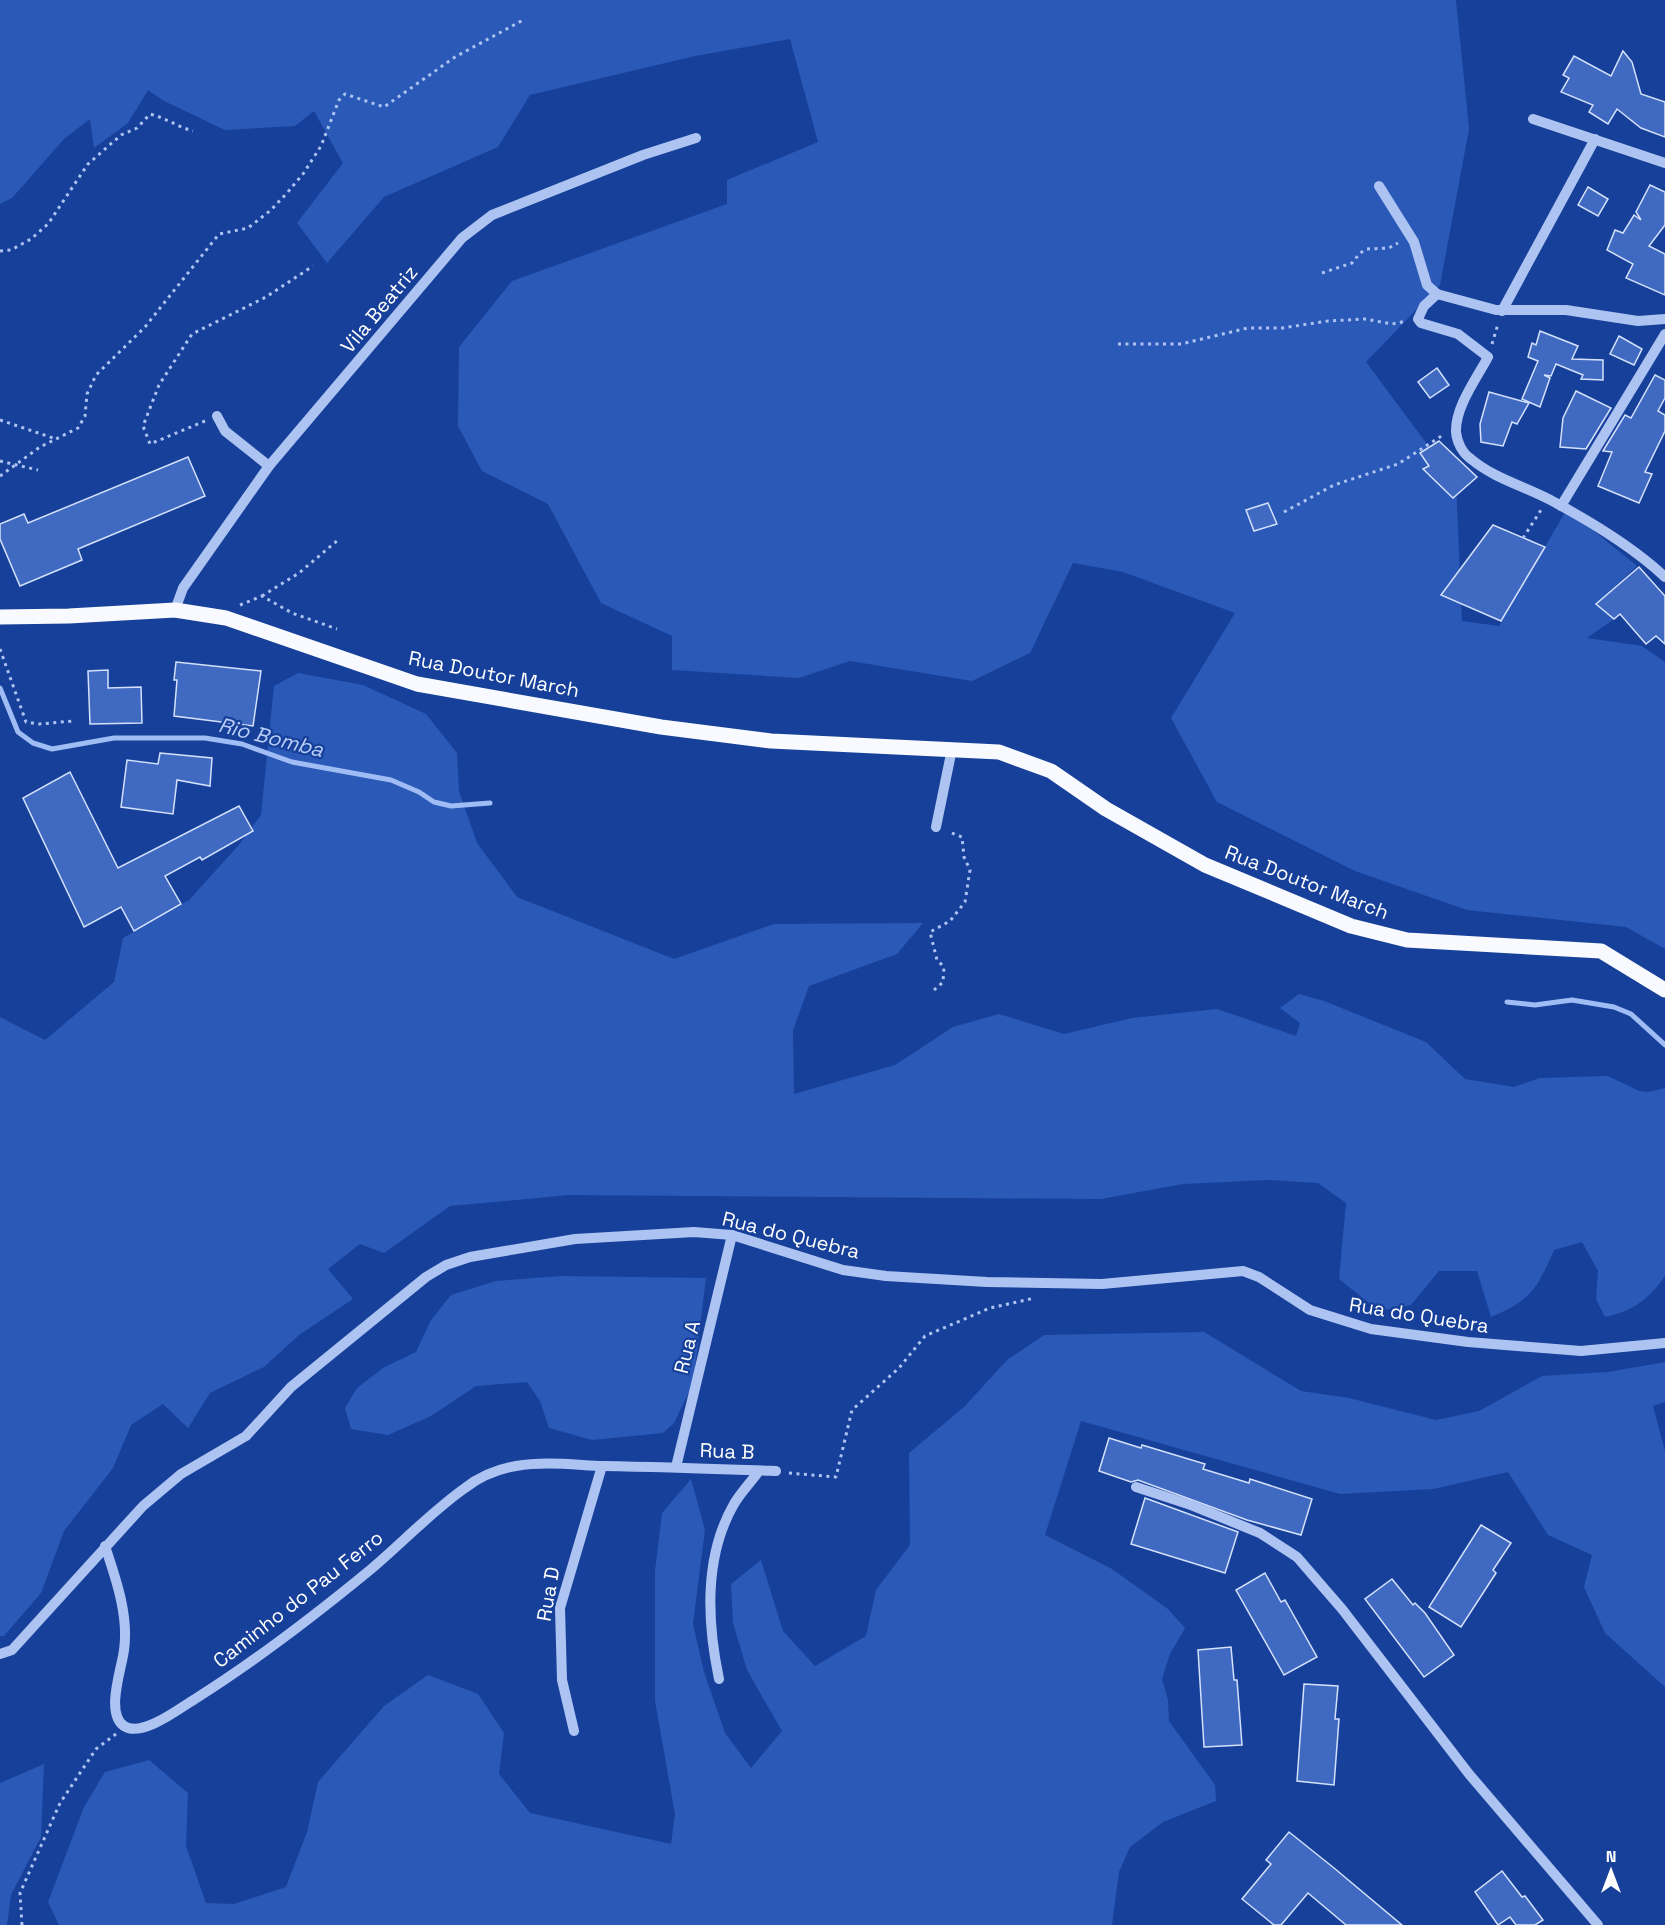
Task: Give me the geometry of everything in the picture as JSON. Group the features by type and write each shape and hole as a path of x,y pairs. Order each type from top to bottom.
{"main road":[{"name":"Rua Doutor March","path":"0,616 69,616 175,610 226,618 417,684 661,727 771,741 999,752 1051,771 1106,809 1205,865 1351,926 1407,940 1601,951 1665,990"}],"street":[{"path":"1533,119 1665,163"},
{"name":"Vila Beatriz","path":"175,610 183,588 269,466 462,238 492,215 632,159 696,138"},
{"path":"1502,310 1595,139"},
{"path":"1379,186 1418,251 1427,285 1437,294 1502,310 1566,310 1638,321 1665,319"},
{"path":"1437,294 1424,306 1418,319 1425,326 1445,328 1458,334 1488,357 1457,420 1456,433 1460,447 1469,458 1508,481 1561,506 1612,537 1665,577"},
{"path":"1561,506 1665,334"},
{"path":"217,416 225,431 269,466"},
{"path":"936,827 952,749"},
{"name":"Rua do Quebra","path":"0,1654 12,1650 143,1506 181,1474 246,1436 291,1387 426,1277 446,1265 470,1257 575,1239 694,1232 732,1235 843,1270 886,1276 987,1282 1102,1284 1243,1270 1259,1277 1310,1310 1371,1329 1468,1342 1581,1351 1665,1343"},
{"name":"Rua A","path":"676,1467 732,1235"},
{"name":"Caminho do Pau Ferro","path":"125,1727 145,1727 159,1722 251,1664 371,1569 446,1502 486,1475 515,1466 676,1467"},
{"name":"Rua D","path":"574,1731 562,1680 560,1608 602,1466"},
{"name":"Rua B","path":"676,1467 776,1471"},
{"path":"719,1679 713,1651 711,1581 718,1540 734,1504 759,1471"},
{"path":"1136,1487 1191,1505 1260,1533 1296,1557 1342,1609 1469,1774 1598,1925"},
{"path":"105,1546 117,1579 124,1620 125,1649 116,1686 116,1710 118,1720 125,1727"}],"path":[{"path":"0,476 13,465 78,428 85,416 87,394 96,375 145,327 219,234 248,228 259,220 303,174 321,146 339,100 345,94 384,107 407,94 455,57 525,19"},
{"path":"0,251 11,250 31,239 48,224 88,164 121,135 137,128 150,114 175,126 193,131"},
{"path":"1322,273 1352,263 1360,253 1367,249 1389,248 1408,233"},
{"path":"217,416 150,444 143,426 159,385 192,334 266,297 312,266"},
{"path":"1488,357 1502,310"},
{"path":"1118,344 1181,344 1248,328 1282,328 1328,321 1365,319 1392,324 1418,319"},
{"path":"0,420 56,439"},
{"path":"1284,512 1334,485 1398,464 1437,437 1456,433"},
{"path":"0,461 38,470"},
{"path":"1522,538 1548,499"},
{"path":"226,618 237,607 262,596 299,573 338,540"},
{"path":"262,596 292,613 337,629"},
{"path":"0,649 26,722 39,724 73,722"},
{"path":"934,990 943,982 944,967 937,960 930,932 950,921 965,902 970,870 964,857 962,837 936,827"},
{"path":"776,1471 837,1477 852,1410 899,1368 925,1336 990,1308 1046,1296"},
{"path":"22,1925 20,1893 60,1803 96,1749 125,1727"}],"shaded area":[{"path":"0,0 1456,0 1469,129 1440,285 1366,362 1456,483 1462,621 1499,626 1567,509 1637,566 1596,604 1614,619 1587,638 1642,646 1665,662 1665,949 1626,927 1467,910 1355,871 1217,802 1171,718 1235,613 1123,572 1073,563 1030,653 972,681 850,661 799,678 672,670 672,636 601,603 548,504 482,471 458,426 459,347 512,281 727,204 727,180 818,142 790,39 695,56 530,95 498,147 384,197 327,263 297,223 343,163 314,111 295,126 225,130 164,101 148,90 128,123 94,148 90,119 64,139 12,198 0,204"},
{"path":"298,673 363,685 426,714 457,753 459,791 477,843 517,897 674,959 774,924 923,923 897,954 809,986 793,1030 794,1094 895,1065 953,1027 999,1014 1064,1034 1132,1018 1217,1009 1296,1036 1300,1023 1280,1008 1299,994 1324,1001 1426,1042 1465,1079 1514,1087 1540,1078 1608,1076 1639,1091 1649,1092 1665,1088 1665,1276 1646,1298 1632,1308 1605,1317 1596,1299 1598,1271 1582,1242 1554,1250 1543,1275 1531,1292 1515,1305 1491,1317 1477,1271 1439,1271 1411,1305 1379,1311 1339,1279 1346,1203 1318,1183 1268,1180 1183,1184 1101,1199 569,1195 450,1206 384,1253 360,1244 328,1269 353,1299 299,1335 264,1367 210,1393 188,1428 163,1404 131,1425 113,1468 64,1531 41,1593 4,1636 0,1636 0,1017 45,1040 114,982 123,938 189,900 238,846 261,815 274,686"},
{"path":"561,1276 706,1278 693,1384 674,1423 663,1433 592,1440 549,1428 540,1401 527,1382 476,1386 431,1416 388,1435 351,1429 345,1408 357,1388 383,1368 416,1352 431,1320 451,1295 496,1281"},
{"path":"1204,1332 1301,1391 1349,1398 1436,1420 1479,1411 1542,1376 1608,1372 1665,1362 1665,1402 1653,1406 1665,1451 1665,1687 1605,1633 1584,1587 1592,1555 1548,1535 1508,1472 1433,1489 1340,1494 1081,1421 1045,1535 1112,1569 1168,1609 1185,1628 1170,1654 1162,1679 1168,1700 1169,1721 1215,1785 1216,1801 1163,1822 1130,1847 1119,1872 1112,1925 59,1925 48,1902 84,1807 105,1772 149,1760 188,1793 186,1846 206,1903 234,1904 286,1887 307,1832 318,1782 384,1706 428,1675 478,1694 504,1733 499,1774 530,1813 671,1844 675,1814 655,1701 655,1571 662,1513 691,1479 705,1530 693,1624 704,1672 725,1733 751,1768 782,1731 747,1670 733,1623 731,1584 761,1560 783,1631 815,1666 866,1636 876,1590 910,1545 909,1453 964,1407 1007,1360 1044,1335"},
{"path":"44,1764 41,1837 11,1895 7,1925 0,1925 0,1783"}],"building":[{"path":"1623,51 1632,62 1641,94 1665,102 1665,137 1641,128 1617,109 1608,124 1589,112 1593,105 1561,92 1569,78 1563,75 1574,56 1611,76"},
{"path":"1650,185 1665,192 1665,225 1649,246 1665,254 1665,295 1626,278 1633,264 1607,250 1615,230 1623,233 1634,215 1641,220 1636,212"},
{"path":"1588,187 1608,199 1598,216 1578,205"},
{"path":"1540,331 1578,346 1572,359 1603,360 1603,380 1581,379 1583,375 1556,364 1551,376 1544,375 1550,378 1540,407 1522,399 1538,361 1528,357 1532,343 1536,345"},
{"path":"1619,336 1642,349 1634,365 1610,354"},
{"path":"1437,368 1449,385 1430,398 1418,382"},
{"path":"1655,375 1665,380 1665,398 1658,411 1665,415 1665,431 1645,472 1652,474 1639,503 1598,486 1612,452 1603,451 1625,415 1631,418"},
{"path":"1576,391 1611,408 1586,449 1560,447 1563,418"},
{"path":"1489,392 1529,403 1517,424 1512,422 1503,446 1481,442 1480,424"},
{"path":"1439,441 1477,477 1453,498 1423,469 1429,466 1420,453"},
{"path":"188,457 205,496 78,549 82,560 20,586 0,539 0,524 24,514 28,523"},
{"path":"1268,503 1277,524 1254,531 1246,510"},
{"path":"1493,525 1545,547 1501,621 1441,595"},
{"path":"1639,567 1665,596 1665,644 1656,636 1646,644 1620,614 1614,619 1596,604"},
{"path":"176,662 261,671 253,726 174,716"},
{"path":"108,670 108,688 141,687 142,723 90,724 88,671"},
{"path":"160,753 212,758 210,786 177,780 173,814 121,807 127,760 158,764"},
{"path":"70,772 118,868 239,806 253,831 202,860 200,857 165,876 181,904 134,931 121,907 84,927 23,798"},
{"path":"1109,1438 1141,1448 1142,1445 1205,1464 1203,1469 1249,1483 1250,1479 1312,1499 1301,1535 1247,1520 1138,1480 1131,1482 1099,1471"},
{"path":"1145,1498 1238,1532 1225,1573 1131,1544"},
{"path":"1481,1525 1511,1543 1493,1570 1496,1573 1461,1627 1429,1607"},
{"path":"1265,1573 1281,1602 1285,1600 1317,1657 1284,1675 1236,1590"},
{"path":"1392,1579 1413,1605 1415,1603 1425,1613 1454,1655 1424,1677 1365,1599"},
{"path":"1231,1647 1234,1680 1237,1680 1242,1745 1204,1747 1198,1650"},
{"path":"1304,1684 1338,1686 1335,1719 1339,1719 1334,1785 1297,1781"},
{"path":"1289,1832 1402,1925 1346,1925 1308,1893 1281,1925 1274,1925 1242,1899 1271,1864 1266,1860"},
{"path":"1502,1871 1543,1920 1535,1925 1516,1925 1510,1917 1498,1925 1475,1892"}],"waterway":[{"name":"Rio Bomba","path":"0,688 18,732 33,743 52,749 114,738 205,738 242,744 292,762 391,780 419,792 434,802 451,806 490,803"},
{"name":"Rio Bomba","path":"1507,1002 1535,1005 1572,1000 1614,1007 1631,1014 1665,1045"}]}
